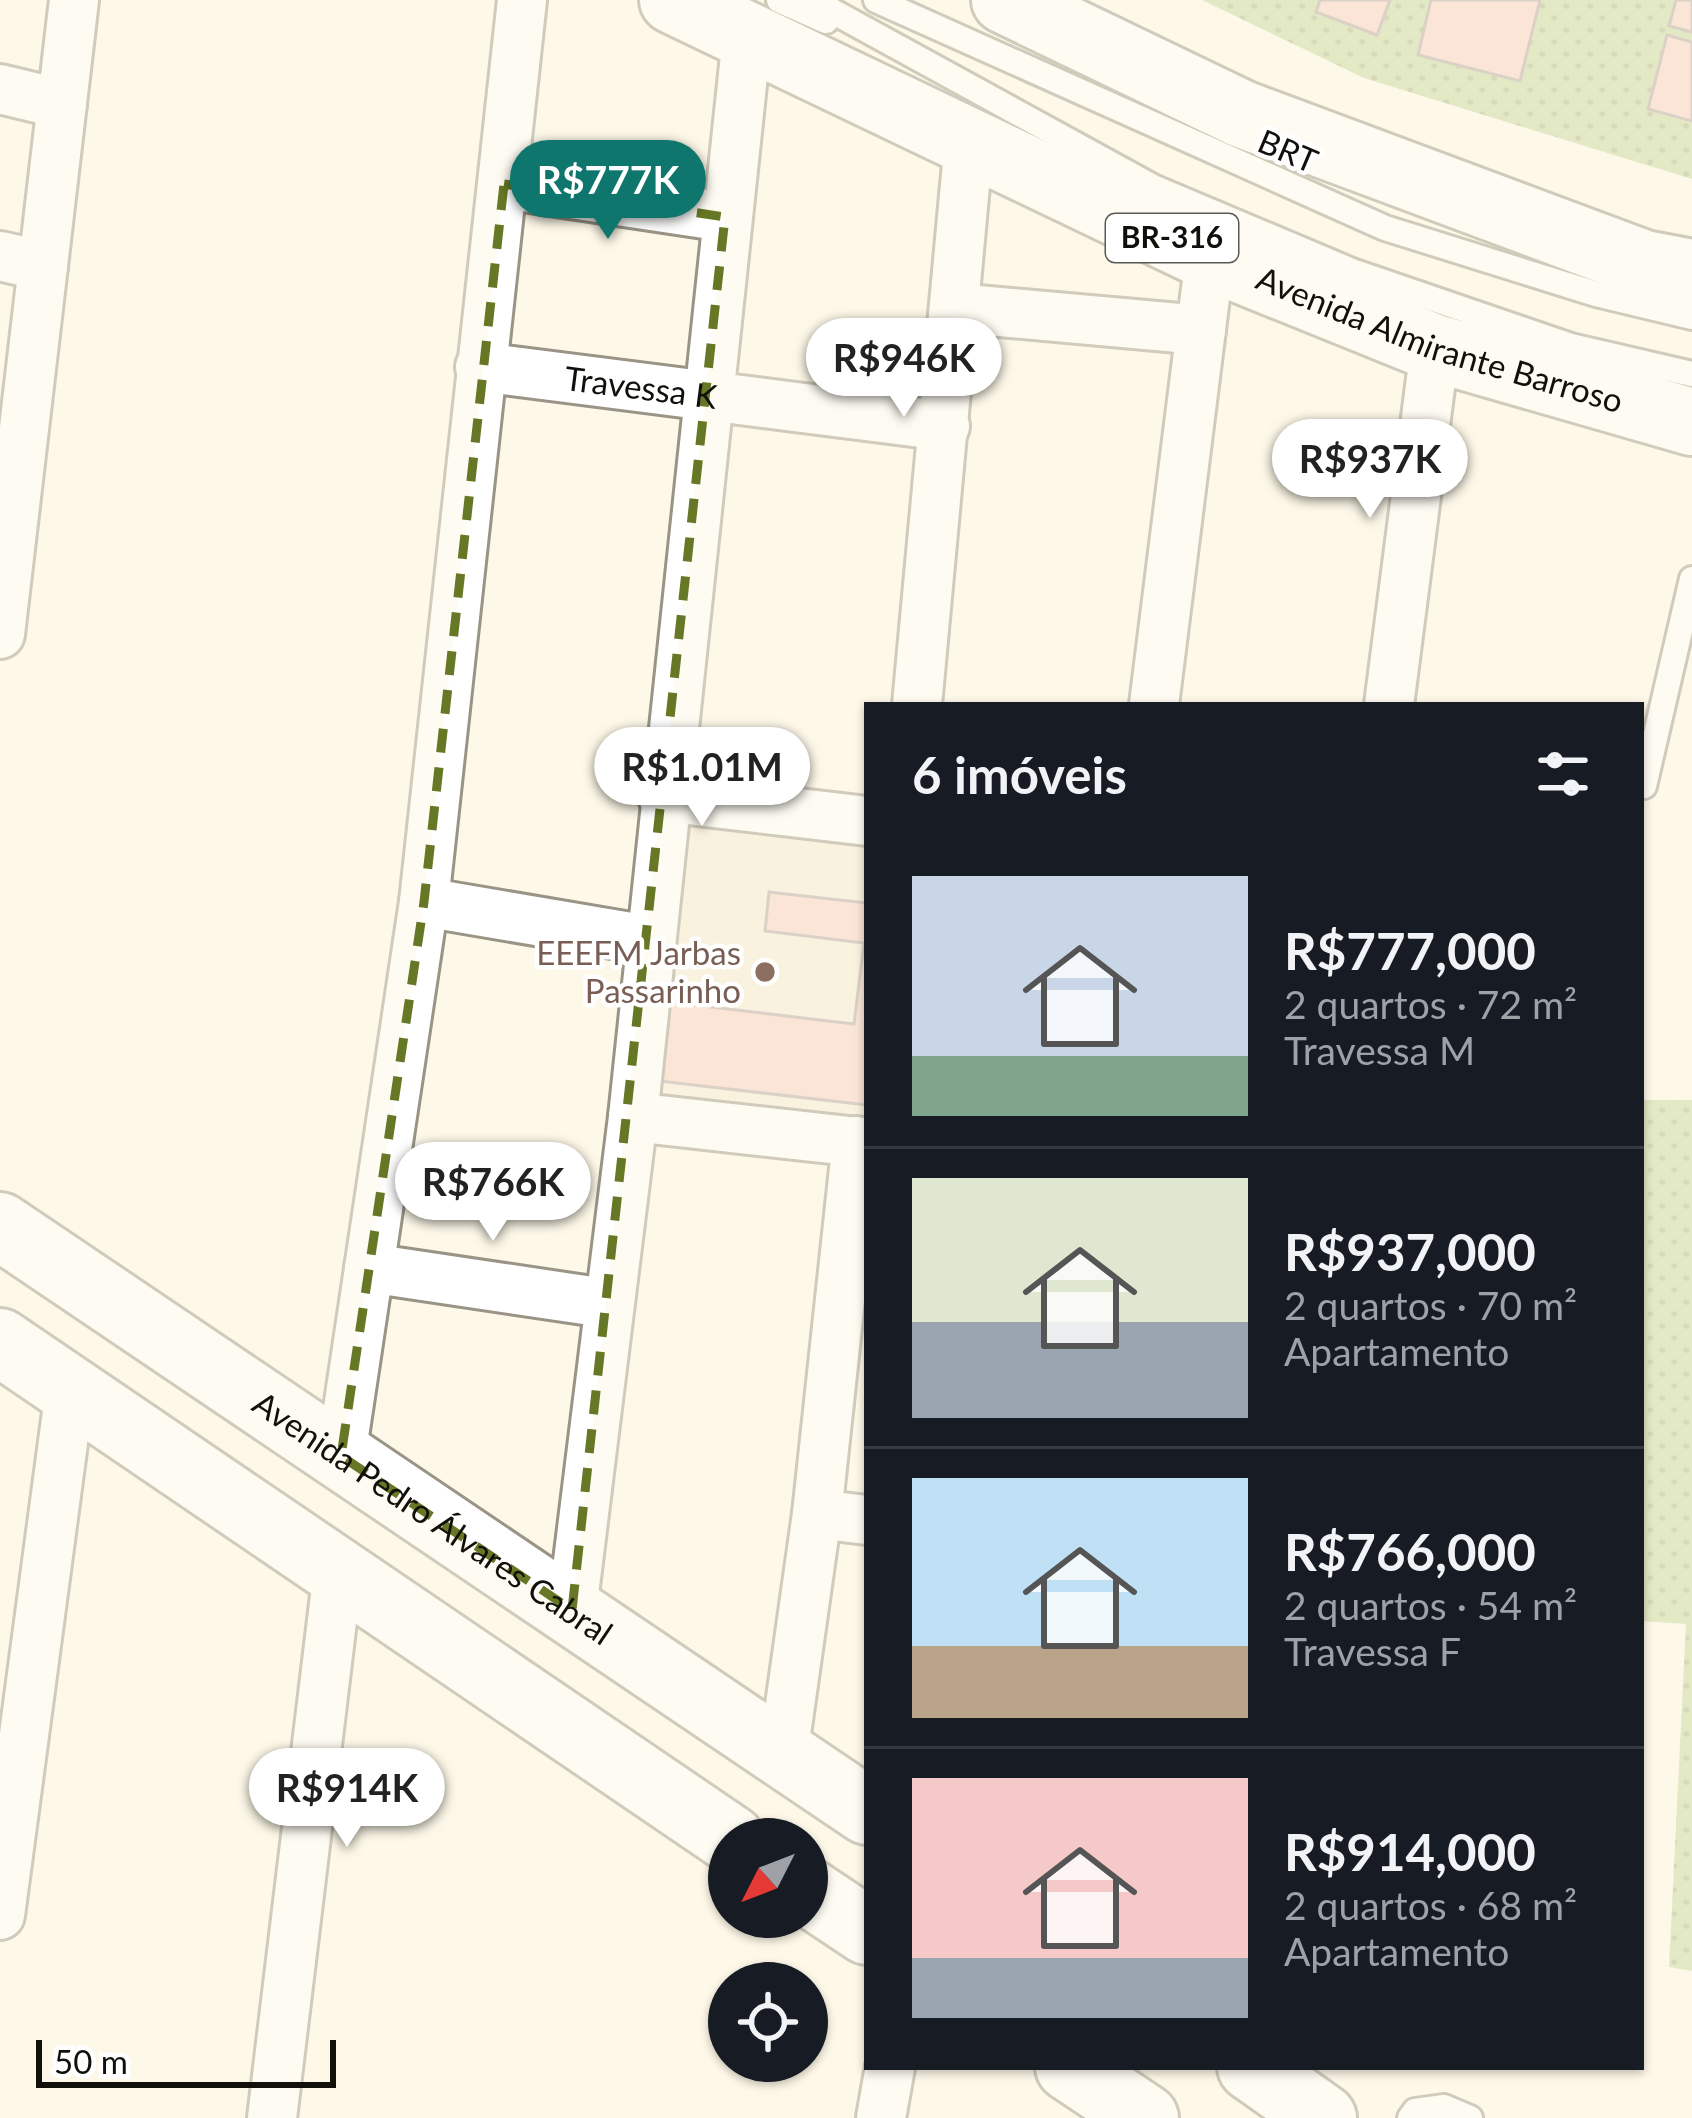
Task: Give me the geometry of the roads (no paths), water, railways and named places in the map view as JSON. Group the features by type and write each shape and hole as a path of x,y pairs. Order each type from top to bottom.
{"main road":[{"name":"Avenida Almirante Barroso","path":"673,0 763,19 990,124 1210,257 1435,348 1692,422"},
{"path":"1005,0 1242,114 1644,265 1692,273"},
{"name":"Avenida Pedro Álvares Cabral","path":"0,1226 864,1809"},
{"path":"0,1342 708,1823"},
{"path":"828,1905 864,1929"},
{"path":"1073,2070 1145,2118"},
{"path":"1254,2070 1323,2118"}],"street":[{"path":"0,634 22,261 62,104 74,0"},
{"path":"341,1456 424,902 522,0"},
{"path":"572,1610 605,1304 633,1117 663,797 712,395 725,217 763,19"},
{"path":"0,89 62,104"},
{"path":"917,702 955,308 990,124"},
{"path":"504,184 725,217"},
{"path":"1154,702 1210,257"},
{"path":"955,308 1201,330"},
{"path":"1389,702 1435,348"},
{"name":"Travessa K","path":"480,367 945,426"},
{"path":"663,797 864,821"},
{"path":"424,902 648,940"},
{"path":"633,1117 862,1142 852,1348 817,1514 782,1755"},
{"path":"369,1268 605,1304"},
{"path":"0,1915 70,1390"},
{"path":"817,1514 864,1520"},
{"path":"272,2118 338,1571"},
{"path":"881,2118 889,2070"}],"lane":[{"path":"812,0 990,124 1352,271 1571,346 1692,374"},
{"name":"BRT","path":"875,0 1385,228 1692,317"},
{"path":"1644,786 1692,580"},
{"path":"1410,2118 1415,2111 1444,2107 1470,2118"}],"place":[{"name":"EEEFM Jarbas Passarinho","path":"765,972"}]}
